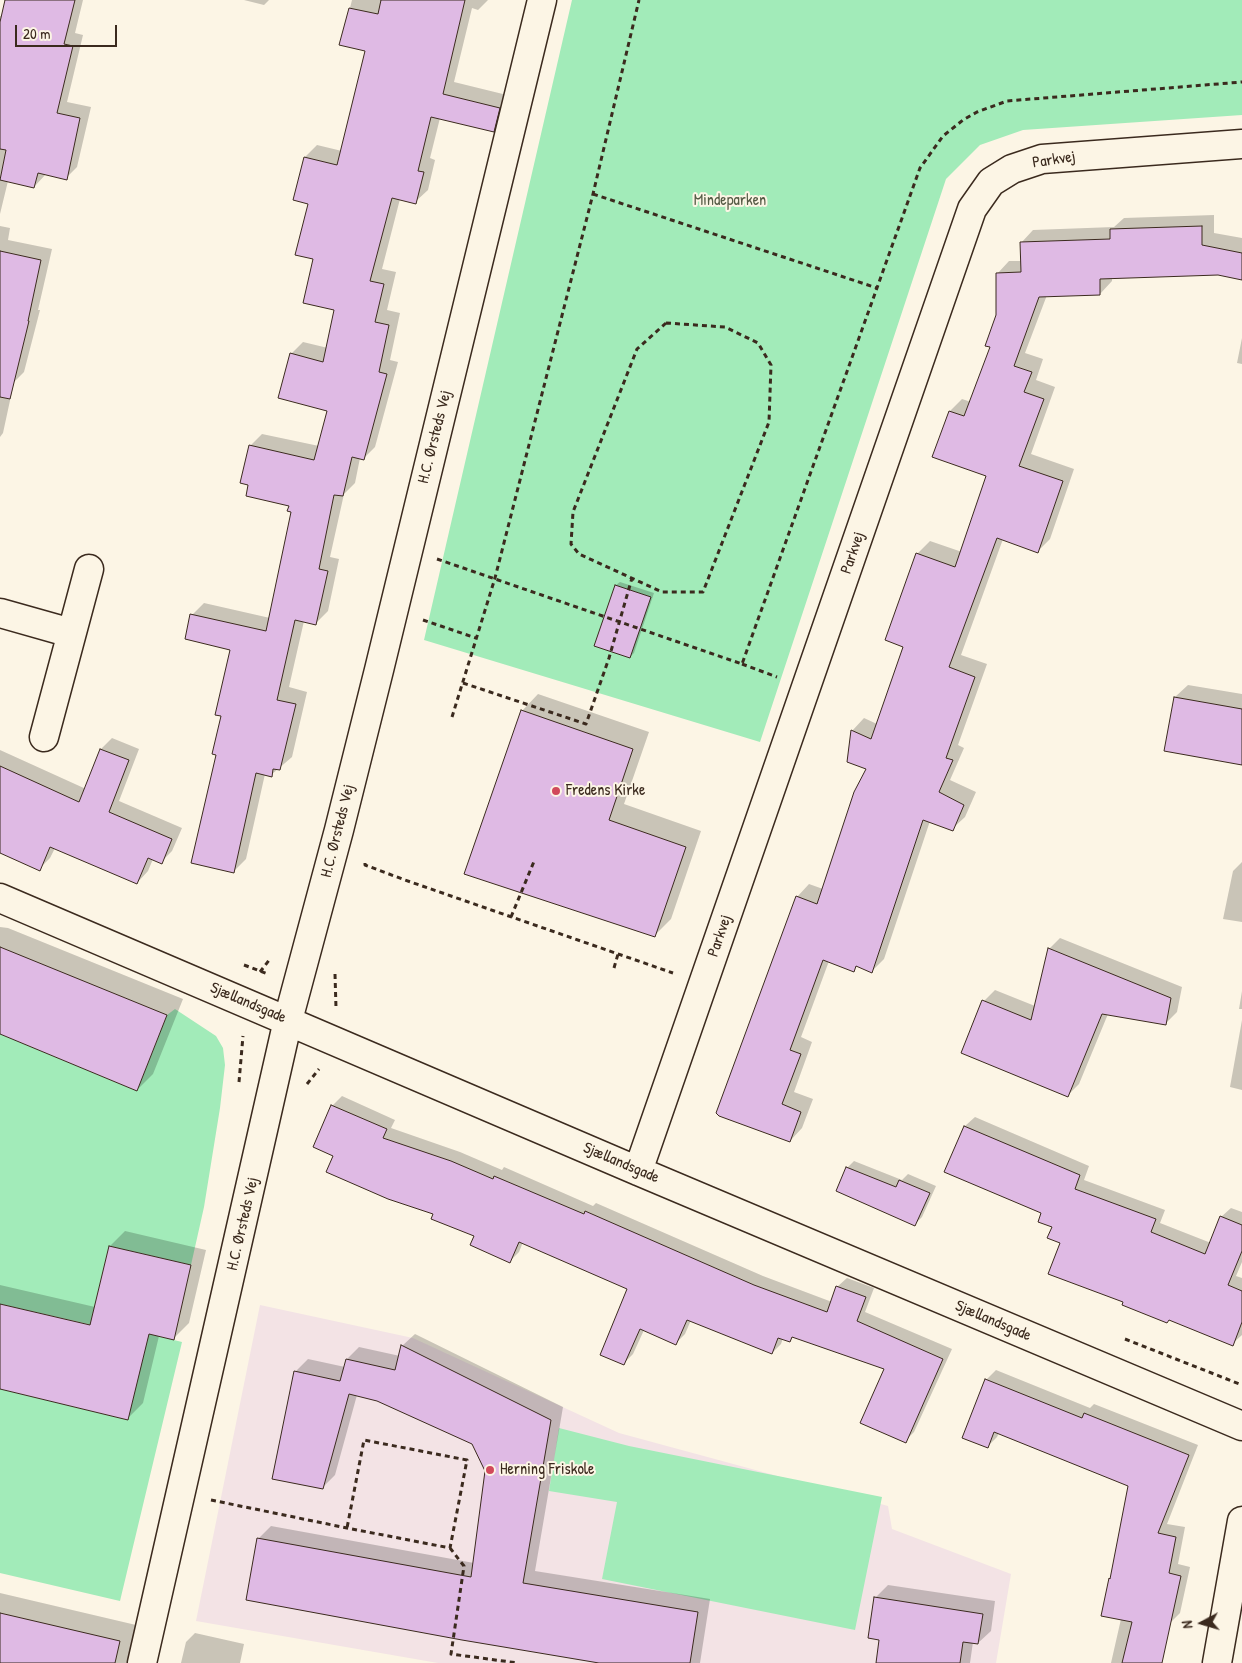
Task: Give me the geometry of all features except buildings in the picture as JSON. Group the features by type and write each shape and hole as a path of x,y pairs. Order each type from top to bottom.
{"street":[{"name":"H.C. Ørsteds Vej","path":"142,1663 288,1020 339,830 542,0"},
{"name":"Parkvej","path":"638,1171 972,209 990,182 1012,169 1042,159 1242,144"},
{"path":"44,737 89,569"},
{"path":"0,613 71,633"},
{"name":"Sjællandsgade","path":"0,898 638,1171 1242,1426"},
{"path":"1217,1663 1242,1521"}],"path":[{"path":"452,717 495,578 639,0"},
{"path":"434,558 742,664 920,168 943,136 963,120 977,112 1007,101 1242,82"},
{"path":"592,194 877,288"},
{"path":"666,323 725,327 758,343 771,365 768,422 703,592 662,592 632,578 579,554 571,544 573,512 638,349 666,323"},
{"path":"463,683 586,724 632,578"},
{"path":"420,619 476,638"},
{"path":"367,856 365,865 704,983"},
{"path":"511,917 534,859"},
{"path":"614,968 618,954"},
{"path":"347,1528 364,1440 467,1460 450,1548"},
{"path":"181,1494 450,1548 464,1566 450,1654 518,1663"}],"shaded area":[{"name":"Herning Friskole","path":"260,1305 413,1338 619,1433 888,1506 892,1529 1011,1574 996,1663 438,1663 196,1621"}],"green space":[{"name":"Mindeparken","path":"572,0 1242,0 1242,115 1023,130 980,145 946,179 760,742 424,640"},
{"path":"175,1009 216,1036 223,1048 225,1065 204,1207 191,1265 109,1246 92,1317 97,1326 0,1304 0,1034 137,1091 167,1015"},
{"path":"133,1330 182,1342 120,1601 0,1573 0,1389 128,1420"},
{"path":"559,1428 629,1446 882,1497 855,1630 602,1579 617,1502 549,1491"}],"place":[{"name":"Fredens Kirke","path":"556,791"},
{"name":"Herning Friskole","path":"490,1470"}]}
